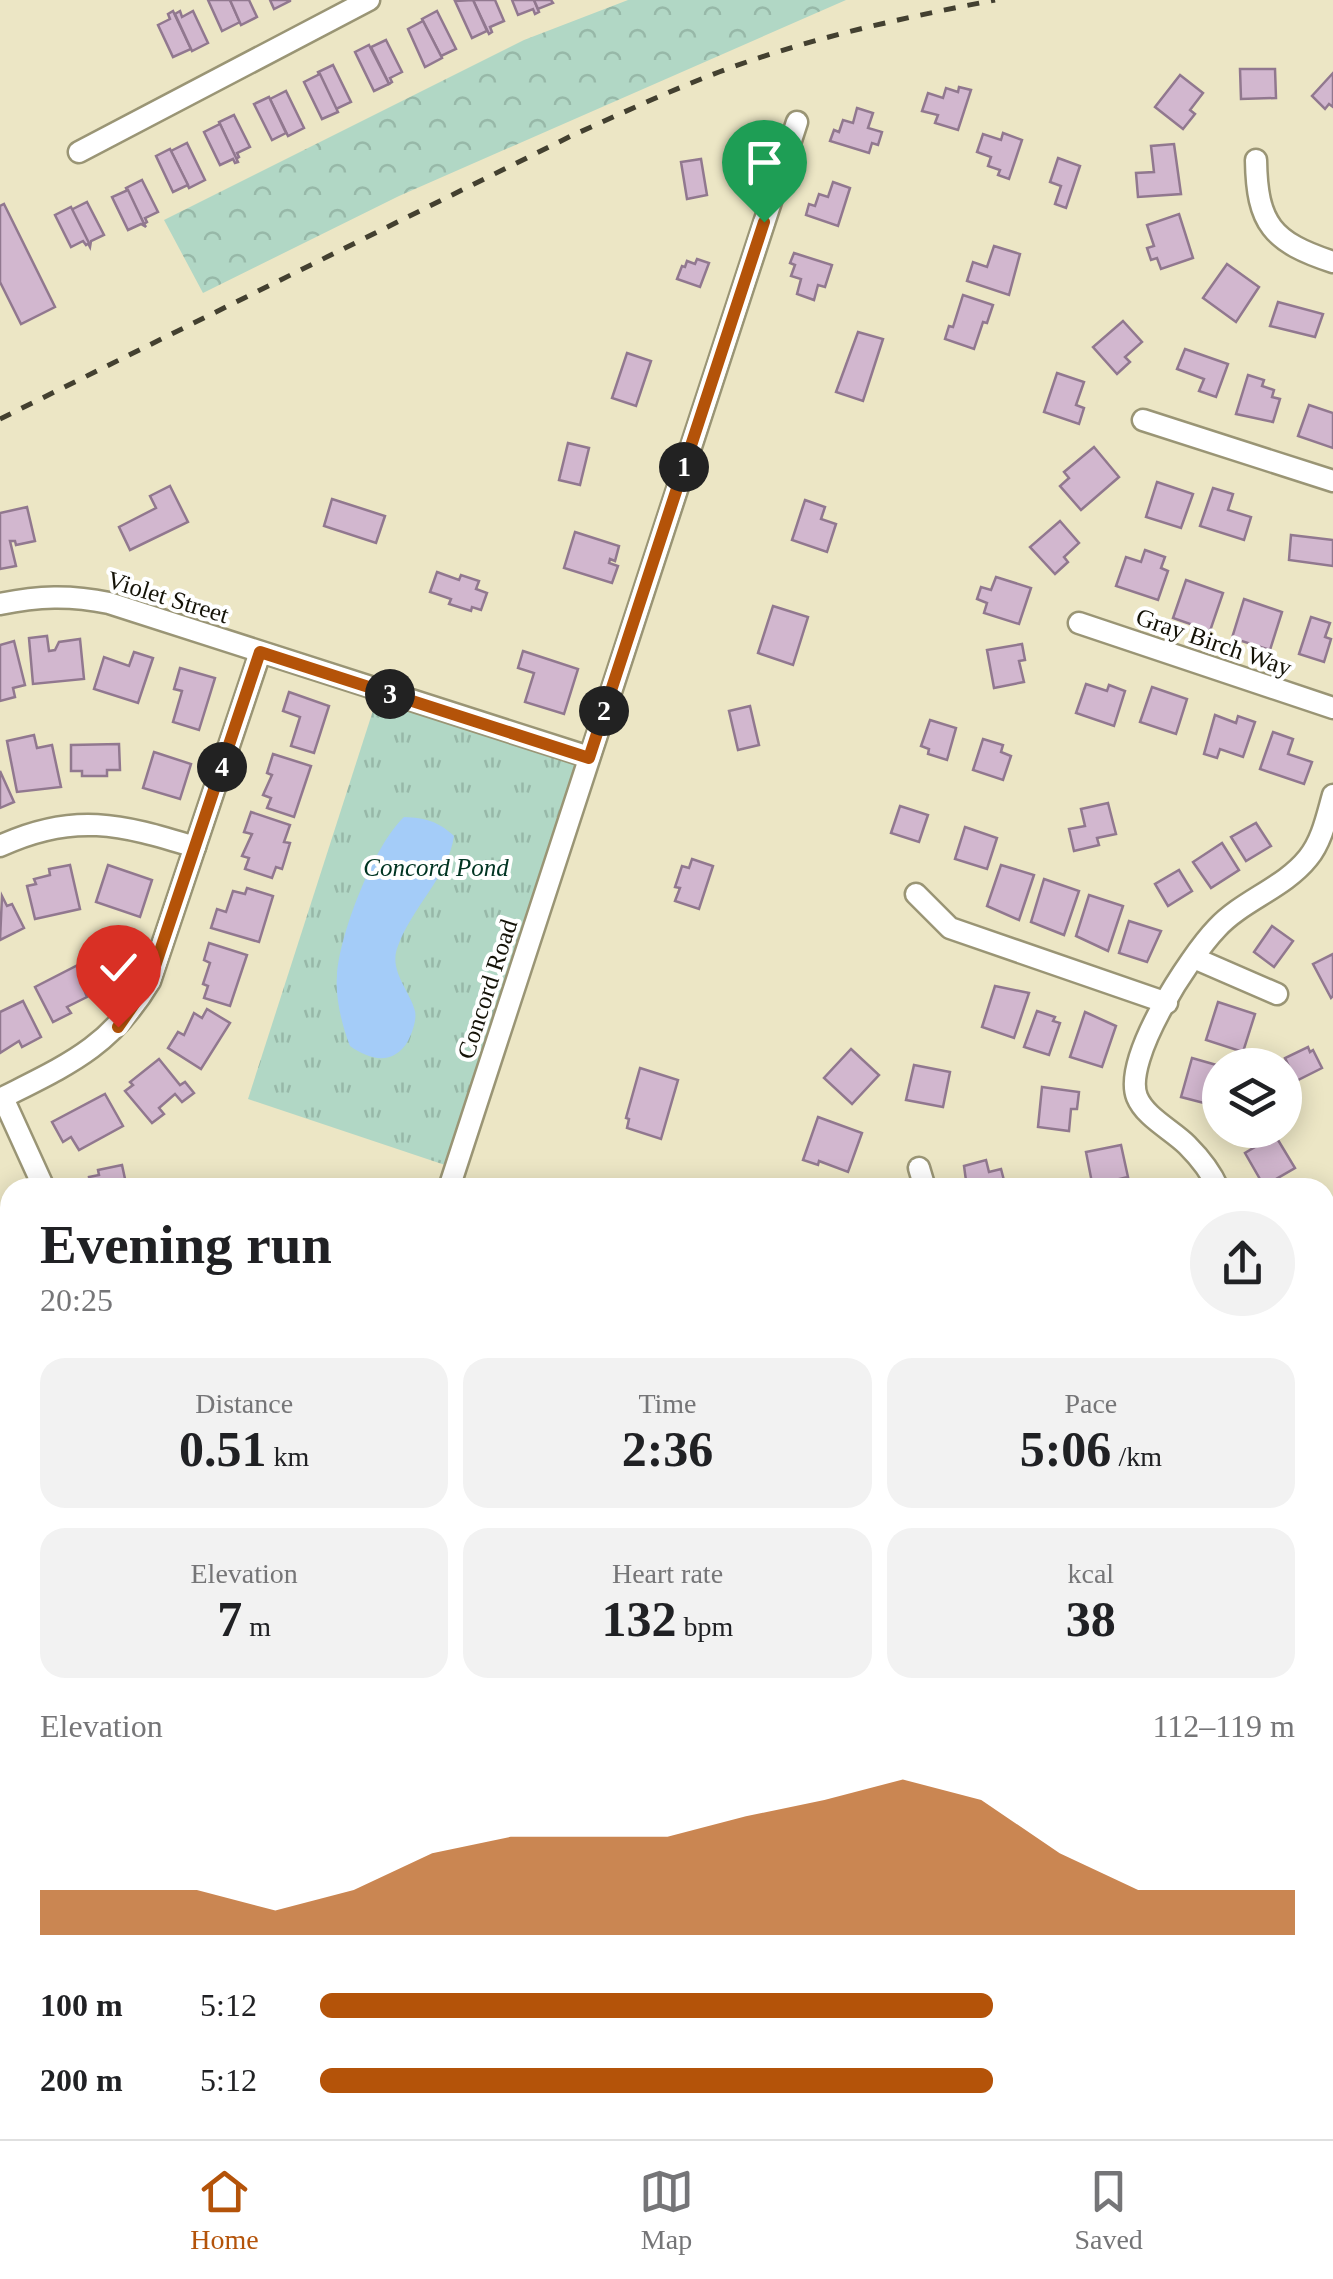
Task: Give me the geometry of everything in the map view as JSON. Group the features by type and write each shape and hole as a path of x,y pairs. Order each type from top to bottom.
{"street":[{"path":"79,152 369,0"},
{"name":"Concord Road","path":"452,1178 797,122"},
{"path":"1256,160 1256,194 1271,230 1288,244 1333,262"},
{"path":"1143,420 1333,481"},
{"name":"Violet Street","path":"0,604 70,595 109,603 589,758"},
{"name":"Gray Birch Way","path":"1079,623 1333,708"},
{"path":"39,1178 1,1098 104,1042 150,981 260,652"},
{"path":"1214,1178 1189,1147 1148,1112 1137,1096 1139,1057 1194,958 1218,927 1306,860 1324,826 1333,794"},
{"path":"0,846 54,826 106,823 195,846"},
{"path":"916,894 950,928 1167,1003"},
{"path":"1194,958 1277,994"}],"green space":[{"path":"628,0 846,0 399,196 203,293 164,220 524,40"},
{"name":"Concord Pond","path":"378,695 584,761 451,1167 248,1099"}],"water":[{"path":"404,817 431,821 454,836 445,865 404,932 396,955 397,971 415,1011 412,1030 402,1049 382,1058 350,1046 340,1011 337,976 344,938 360,892 381,848"}],"building":[{"path":"208,0 230,0 240,22 222,31"},
{"path":"230,0 249,0 257,17 241,25"},
{"path":"270,0 290,0 290,1 274,9"},
{"path":"473,0 495,0 504,21 490,27 489,34"},
{"path":"473,0 487,31 472,38 455,1"},
{"path":"512,0 534,0 539,12 535,14 533,9 518,15"},
{"path":"534,0 551,0 553,3 538,9"},
{"path":"173,11 191,49 173,57 158,25 170,19 168,14"},
{"path":"180,11 182,17 193,11 208,43 192,51 175,14"},
{"path":"437,11 456,49 441,56 422,19"},
{"path":"423,21 442,58 425,67 408,29"},
{"path":"386,40 402,72 390,78 389,84 371,47"},
{"path":"369,45 389,84 374,91 355,52"},
{"path":"333,65 351,102 336,109 318,72"},
{"path":"1240,69 1275,69 1276,98 1241,99"},
{"path":"1333,73 1333,107 1329,104 1325,109 1312,96"},
{"path":"320,74 338,112 322,119 304,82"},
{"path":"1180,75 1203,93 1190,110 1195,114 1183,129 1155,107"},
{"path":"959,87 971,90 958,130 935,123 938,115 922,111 928,93 943,98 946,88 958,92"},
{"path":"286,91 304,128 288,136 270,99"},
{"path":"269,97 286,133 272,140 254,104"},
{"path":"857,108 873,113 868,128 882,132 878,145 872,143 869,153 830,141 843,120 853,123"},
{"path":"234,115 250,147 237,153 236,159 219,122"},
{"path":"220,124 238,162 233,159 220,165 204,132"},
{"path":"1003,133 1022,140 1009,179 988,166 991,157 977,152 983,134 1001,140"},
{"path":"187,143 205,180 189,188 171,151"},
{"path":"1174,144 1181,194 1138,197 1136,173 1154,172 1151,146"},
{"path":"170,149 188,185 173,192 156,156"},
{"path":"1058,158 1080,166 1066,208 1055,204 1061,186 1050,182"},
{"path":"701,159 707,195 687,199 681,162"},
{"path":"142,180 158,212 145,218 144,224 126,188"},
{"path":"833,182 850,188 838,226 806,215 809,204 815,206 819,194 828,197"},
{"path":"128,190 146,227 141,224 128,230 112,197"},
{"path":"87,202 104,235 91,241 90,247 71,210"},
{"path":"4,204 55,307 21,324 0,282 0,206"},
{"path":"71,207 89,243 86,245 83,241 71,247 55,215"},
{"path":"1179,214 1193,258 1161,269 1157,258 1151,260 1147,248 1154,246 1147,225"},
{"path":"994,246 1020,254 1009,295 967,281 973,262 987,267"},
{"path":"794,253 832,265 825,287 818,285 814,300 797,294 801,279 791,276"},
{"path":"697,259 709,263 700,287 677,279 687,261 695,264"},
{"path":"1227,264 1259,287 1236,322 1203,298"},
{"path":"963,295 993,305 974,349 945,339"},
{"path":"1278,302 1323,314 1315,337 1270,326"},
{"path":"1123,321 1142,342 1125,357 1130,362 1117,374 1093,347"},
{"path":"858,332 883,339 863,401 836,392"},
{"path":"1185,349 1228,364 1216,397 1199,391 1204,379 1177,369"},
{"path":"627,353 651,361 636,406 612,398"},
{"path":"1057,373 1084,382 1076,405 1084,408 1079,424 1044,412"},
{"path":"1248,375 1264,380 1262,386 1274,390 1272,397 1280,399 1273,422 1236,414"},
{"path":"1309,405 1333,413 1333,448 1298,436"},
{"path":"568,443 589,448 580,485 559,480"},
{"path":"1094,447 1119,477 1081,510 1060,486 1069,478 1064,472"},
{"path":"1157,482 1193,494 1181,528 1146,517"},
{"path":"170,486 188,522 130,550 119,527 156,508 150,496"},
{"path":"1213,488 1233,494 1228,510 1251,517 1244,540 1200,526"},
{"path":"332,499 385,516 376,543 324,526"},
{"path":"805,500 825,507 821,519 836,524 827,552 792,540"},
{"path":"27,507 35,541 16,545 10,541 16,566 0,569 0,513"},
{"path":"1060,521 1079,543 1064,557 1068,562 1055,574 1030,547"},
{"path":"575,532 619,546 615,561 610,559 609,563 618,566 612,583 564,568"},
{"path":"1291,535 1333,540 1333,566 1289,560"},
{"path":"1145,550 1165,557 1161,568 1168,571 1158,600 1116,586 1126,557 1141,562"},
{"path":"437,572 459,580 461,575 479,581 476,589 487,593 481,610 449,604 451,599 430,592"},
{"path":"996,577 1031,588 1019,624 984,613 987,603 977,599 981,587 991,590"},
{"path":"1186,580 1223,593 1210,631 1173,618"},
{"path":"1244,599 1282,612 1270,650 1232,638"},
{"path":"773,606 808,617 793,665 758,653"},
{"path":"1311,617 1330,623 1325,637 1331,639 1324,662 1299,654"},
{"path":"47,636 49,651 55,650 59,642 80,639 84,679 33,684 29,638"},
{"path":"14,641 25,685 13,688 15,697 0,701 0,645"},
{"path":"1022,644 1025,660 1019,661 1024,682 994,688 987,650"},
{"path":"523,651 578,669 564,714 525,702 534,673 518,668"},
{"path":"134,652 153,658 138,703 94,689 104,657 129,666"},
{"path":"180,668 215,678 199,730 173,722 182,691 174,689"},
{"path":"1086,684 1107,691 1109,685 1125,691 1114,726 1076,713"},
{"path":"1152,687 1187,699 1176,734 1140,722"},
{"path":"289,692 329,706 314,753 291,746 300,717 283,711"},
{"path":"750,706 759,745 738,750 729,711"},
{"path":"1215,715 1236,723 1238,716 1255,722 1243,757 1220,749 1217,758 1204,754"},
{"path":"930,720 956,728 947,760 928,754 929,749 921,746"},
{"path":"1273,732 1293,739 1288,754 1312,762 1304,784 1260,769"},
{"path":"34,735 37,748 52,745 61,787 17,792 7,741"},
{"path":"983,739 1003,745 1001,752 1011,756 1003,780 973,770"},
{"path":"119,744 120,770 107,770 107,776 82,776 82,771 71,771 71,745"},
{"path":"154,752 191,764 180,799 143,788"},
{"path":"273,754 311,766 294,817 267,808 271,798 263,795 272,775 267,773"},
{"path":"0,771 14,802 0,808"},
{"path":"1108,803 1116,834 1097,838 1099,845 1074,851 1069,829 1085,826 1081,809"},
{"path":"900,806 928,815 919,842 891,833"},
{"path":"251,812 290,825 284,842 290,843 282,869 276,867 272,878 245,869 249,858 242,856 252,834 244,832"},
{"path":"1256,823 1271,846 1246,861 1231,837"},
{"path":"965,827 997,838 987,869 955,859"},
{"path":"1222,843 1239,870 1211,888 1193,862"},
{"path":"692,859 713,866 699,909 675,901 682,866 689,868"},
{"path":"70,865 80,909 35,919 27,886 36,884 34,879 50,875 49,869"},
{"path":"108,865 152,880 140,917 96,902"},
{"path":"1001,865 1034,875 1019,920 987,906"},
{"path":"1179,870 1192,891 1168,906 1155,884"},
{"path":"1044,879 1079,891 1064,935 1031,922"},
{"path":"247,888 273,896 259,942 211,928 217,909 226,912 233,891 245,894"},
{"path":"1089,895 1123,906 1108,951 1076,936"},
{"path":"2,896 7,906 12,904 24,928 0,940"},
{"path":"1129,921 1161,931 1147,962 1119,953"},
{"path":"1272,926 1293,941 1274,967 1254,952"},
{"path":"209,943 247,955 230,1006 204,998 208,986 203,984 210,963 204,960"},
{"path":"1333,954 1333,996 1331,998 1313,964"},
{"path":"78,965 90,989 85,992 87,997 67,1007 71,1013 53,1022 35,987"},
{"path":"995,986 1029,993 1014,1038 982,1027"},
{"path":"23,1001 41,1037 22,1047 19,1041 0,1053 0,1012"},
{"path":"1218,1002 1255,1014 1244,1048 1206,1040"},
{"path":"207,1009 230,1023 201,1069 168,1048 178,1032 184,1035 194,1013 202,1018"},
{"path":"1037,1011 1055,1017 1053,1021 1060,1023 1049,1055 1024,1047"},
{"path":"1085,1012 1116,1026 1102,1067 1070,1057"},
{"path":"851,1049 879,1075 852,1104 824,1078"},
{"path":"1302,1050 1313,1050 1322,1068 1302,1078"},
{"path":"1192,1058 1202,1061 1202,1103 1181,1097"},
{"path":"159,1059 180,1085 185,1082 194,1093 182,1102 175,1094 159,1108 164,1114 152,1123 125,1091 133,1085 130,1082"},
{"path":"914,1065 950,1072 943,1107 906,1100"},
{"path":"640,1068 678,1080 661,1139 627,1128 626,1118"},
{"path":"1042,1087 1079,1092 1077,1109 1071,1109 1069,1131 1038,1127"},
{"path":"105,1094 123,1126 79,1150 71,1137 63,1142 52,1122"},
{"path":"818,1117 862,1133 848,1172 819,1161 818,1165 803,1160"},
{"path":"1121,1145 1128,1177 1091,1178 1086,1152"},
{"path":"1253,1148 1283,1148 1295,1168 1278,1178 1259,1178 1245,1153"},
{"path":"986,1160 989,1172 1001,1169 1003,1178 966,1178 964,1166"},
{"path":"122,1165 125,1178 89,1178 99,1175 98,1170"}],"railway":[{"path":"0,419 571,136 682,87 821,39 995,0"}],"route":[{"path":"118,1027 150,981 260,652 589,758 764,222"}]}
